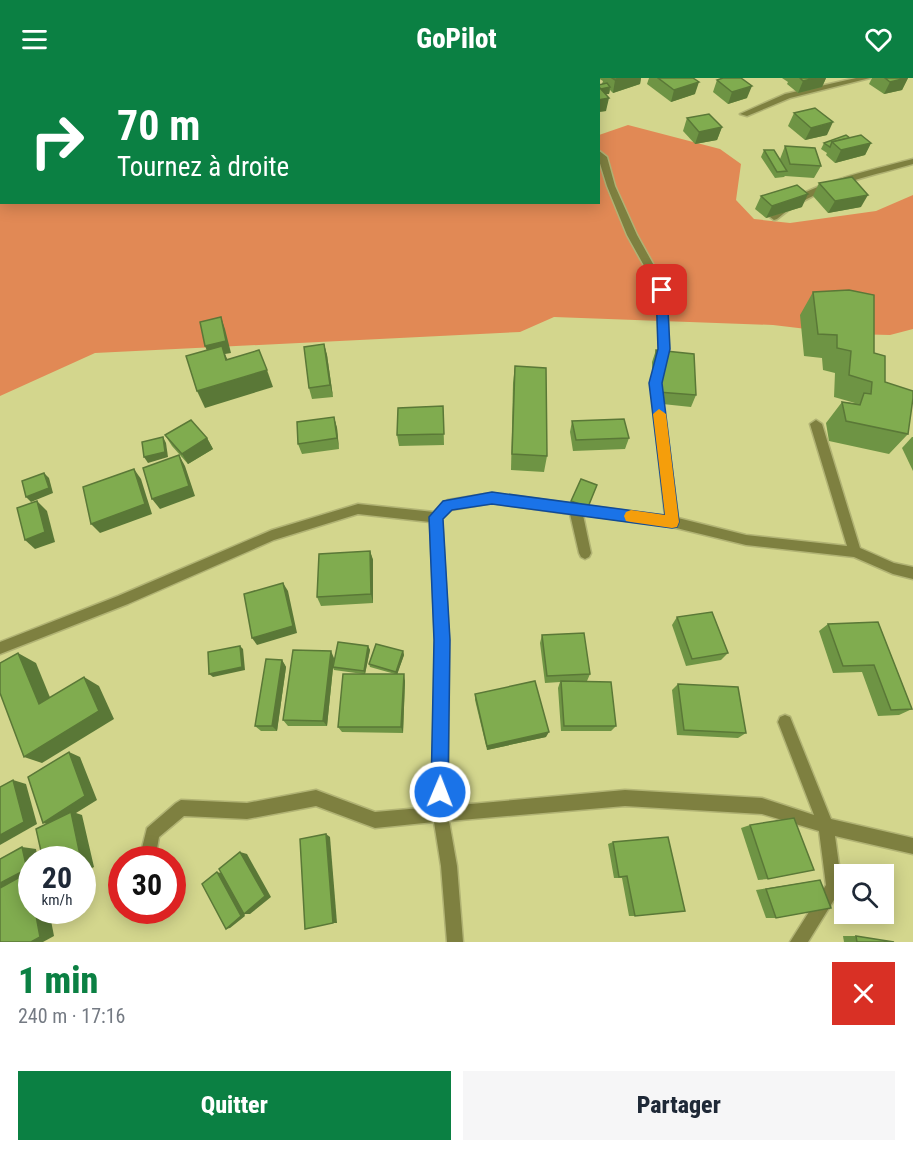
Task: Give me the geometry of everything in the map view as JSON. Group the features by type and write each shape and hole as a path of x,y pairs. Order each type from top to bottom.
{"street":[{"path":"744,114 788,96 866,78"},
{"path":"600,154 632,235 662,290 664,349 656,383 672,522"},
{"path":"774,217 791,203 818,189 913,161"},
{"path":"816,424 855,552"},
{"path":"455,942 449,866 440,814 442,640 436,517 448,505 492,498 672,522 746,540 855,552 893,568 913,573"},
{"path":"575,508 585,553"},
{"path":"0,648 123,600 272,535 347,512 358,509 436,517"},
{"path":"785,722 826,826 834,887 798,942"},
{"path":"150,846 152,833 181,808 247,811 315,798 375,820 625,798 762,806 826,826 913,846"}],"shaded area":[{"path":"628,125 720,149 741,164 736,200 754,219 790,223 876,211 913,195 913,329 890,335 849,334 773,325 554,317 520,332 95,353 0,396 0,204 600,204 600,135"}],"building":[{"path":"658,78 693,78 699,82 674,90"},
{"path":"741,78 752,86 732,92 717,80"},
{"path":"885,78 906,78 890,82"},
{"path":"607,83 610,87 601,89 600,85"},
{"path":"600,88 609,98 600,100"},
{"path":"815,108 833,122 811,128 794,113"},
{"path":"709,114 722,127 699,132 687,118"},
{"path":"846,135 850,138 832,142 830,147 824,143"},
{"path":"861,135 871,143 841,150 832,142"},
{"path":"785,146 815,148 821,166 790,164"},
{"path":"764,150 774,150 787,171 777,172"},
{"path":"852,177 868,195 835,201 819,183"},
{"path":"797,185 808,194 772,206 761,196"},
{"path":"849,290 874,295 874,353 885,356 885,382 913,391 908,434 846,421 842,402 860,405 864,393 871,394 872,382 849,375 851,351 837,348 837,335 818,334 813,292"},
{"path":"221,317 226,341 205,346 200,322"},
{"path":"324,344 330,385 309,388 304,347"},
{"path":"222,346 226,360 259,350 267,370 197,391 186,356"},
{"path":"656,350 694,354 696,395 658,392"},
{"path":"515,366 546,368 547,456 512,454"},
{"path":"443,406 444,434 397,435 398,408"},
{"path":"334,417 337,438 298,444 297,422"},
{"path":"624,419 629,438 576,440 572,421"},
{"path":"191,420 207,438 182,454 165,435"},
{"path":"163,437 165,452 144,457 142,442"},
{"path":"179,455 189,486 152,499 143,468"},
{"path":"134,469 145,504 91,524 83,487"},
{"path":"44,473 49,488 26,497 22,481"},
{"path":"581,479 597,485 588,507 571,501"},
{"path":"37,501 45,532 25,540 17,508"},
{"path":"370,551 371,594 317,597 319,554"},
{"path":"283,583 293,626 252,638 244,594"},
{"path":"712,612 728,653 692,659 677,617"},
{"path":"878,622 912,709 891,710 874,665 843,666 828,624"},
{"path":"584,633 590,674 547,676 542,635"},
{"path":"338,642 368,646 364,671 333,667"},
{"path":"376,644 403,651 396,672 369,664"},
{"path":"240,646 242,667 209,674 208,652"},
{"path":"293,650 331,651 323,721 283,720"},
{"path":"18,653 39,704 84,677 99,711 24,757 0,693 0,663"},
{"path":"266,659 282,660 272,726 255,726"},
{"path":"343,674 404,674 401,727 338,727"},
{"path":"535,681 549,732 487,746 475,694"},
{"path":"561,681 611,682 616,726 564,726"},
{"path":"678,684 738,687 746,733 684,730"},
{"path":"69,752 85,796 43,823 28,777"},
{"path":"13,780 24,822 0,835 0,787"},
{"path":"71,812 78,846 40,846 36,829"},
{"path":"794,818 814,870 768,879 750,825"},
{"path":"326,834 333,923 305,929 300,839"},
{"path":"668,837 685,911 635,916 627,876 619,877 613,842"},
{"path":"18,849 18,874 0,883 0,859"},
{"path":"240,852 265,896 244,914 219,869"},
{"path":"217,872 241,916 226,929 202,884"},
{"path":"18,878 18,924 38,924 40,937 31,942 0,942 0,888"},
{"path":"820,880 831,908 776,918 766,889"},
{"path":"856,936 894,942 857,942"}],"slow traffic":[{"path":"631,516 672,522 659,414"}],"route":[{"path":"440,792 442,640 436,517 448,505 492,498 672,522 656,383 664,349 662,290"}]}
